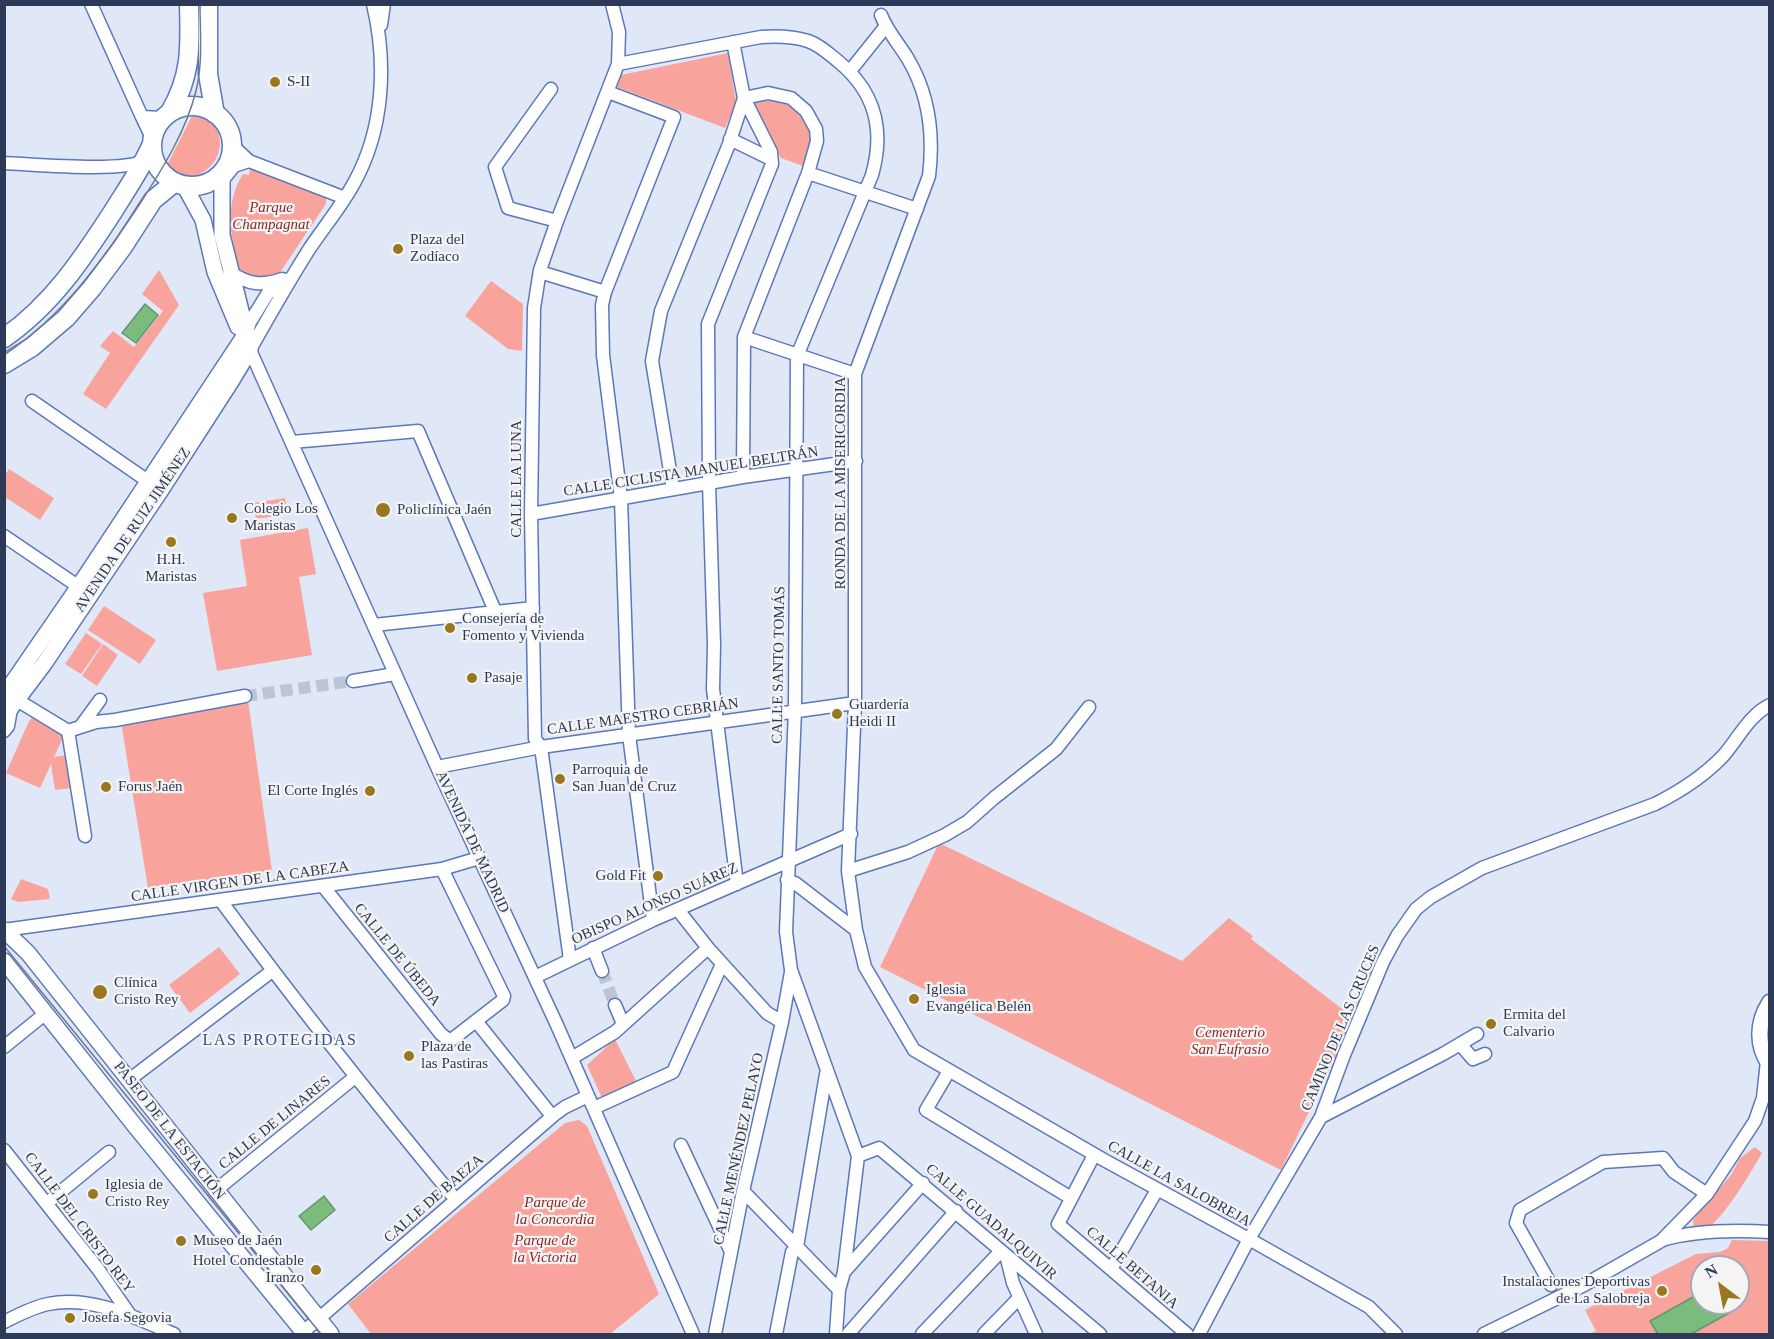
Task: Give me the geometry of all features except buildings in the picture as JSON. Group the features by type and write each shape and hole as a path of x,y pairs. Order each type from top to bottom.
{"highway":[{"path":"4,338 53,296 79,264 150,148 156,127 166,115 185,82 190,44 189,4"},
{"path":"208,4 208,74 215,114"},
{"path":"4,364 32,347 66,318 122,248 153,200 179,184 204,184 222,176 230,159 232,145 226,125 215,114 204,108 192,106 166,115"},
{"path":"150,148 157,166 166,176 179,184"}],"main road":[{"path":"222,176 222,235 247,340"},
{"path":"179,184 203,220 215,273 247,340"},
{"name":"AVENIDA DE RUIZ JIMÉNEZ","path":"9,705 44,664 85,591 155,486 247,340"},
{"name":"PASEO DE LA ESTACIÓN","path":"4,930 28,953 331,1335"},
{"name":"PASEO DE LA ESTACIÓN","path":"4,961 303,1334"},
{"path":"1768,1063 1760,1045 1759,1028 1764,1011 1770,1002"}],"street":[{"path":"4,163 110,167 132,165 150,148 142,117 91,4"},
{"path":"373,4 381,41"},
{"path":"247,340 345,198 366,160 374,134 380,93 381,14 384,4"},
{"name":"CALLE LA LUNA","path":"570,960 541,747 535,739 531,514 534,308 540,272 557,221 618,64 619,32 613,8"},
{"name":"RONDA DE LA MISERICORDIA","path":"850,71 883,21 910,62 921,84 928,107 932,151 928,176 917,209 855,374 855,703 848,871 856,930 865,967 914,1050 949,1071"},
{"path":"618,64 733,42 781,36 809,41 828,53 850,71 867,95 878,125 877,158 866,193 797,356"},
{"path":"733,42 744,98 771,153 772,164 708,324 713,689 737,884"},
{"path":"552,89 495,167 508,208 557,221"},
{"path":"608,92 674,117 605,292 602,305 603,355 621,499 629,735 653,920"},
{"path":"743,477 744,337 817,147 816,129 806,111 791,98 768,93 744,98"},
{"path":"673,489 652,361 662,311 744,98"},
{"path":"142,117 166,115"},
{"path":"730,139 771,159"},
{"path":"232,145 249,161 345,198"},
{"path":"222,176 234,166 249,161"},
{"path":"110,167 121,171 127,179 124,193"},
{"path":"808,173 917,209"},
{"path":"230,272 240,279 267,284 292,276"},
{"path":"540,272 605,292"},
{"path":"247,340 250,322 268,293 292,276"},
{"path":"744,337 855,374"},
{"name":"AVENIDA DE MADRID","path":"247,340 436,767 572,1058 692,1334"},
{"name":"CALLE SANTO TOMÁS","path":"791,970 786,932 795,710 797,356"},
{"path":"32,401 155,486"},
{"path":"292,442 418,431 495,611"},
{"name":"CALLE CICLISTA MANUEL BELTRÁN","path":"531,514 743,477 856,461"},
{"path":"4,536 85,591"},
{"path":"374,626 533,608"},
{"path":"353,681 395,674"},
{"path":"9,705 68,731 73,731 81,726 245,696"},
{"path":"81,726 100,700"},
{"name":"CALLE MAESTRO CEBRIÁN","path":"436,767 541,747 855,703"},
{"name":"AVENIDA DE RUIZ JIMÉNEZ","path":"4,731 8,726 9,705"},
{"name":"CAMINO DE LAS CRUCES","path":"1199,1335 1249,1239 1321,1117 1383,962 1397,936 1416,909 1431,897 1482,868 1655,804 1682,790 1704,775 1724,754 1758,710 1770,705"},
{"path":"848,871 908,852 945,836 967,822 1056,749 1089,707"},
{"path":"68,731 85,836"},
{"name":"OBISPO ALONSO SUÁREZ","path":"535,977 653,920 850,834"},
{"name":"CALLE VIRGEN DE LA CABEZA","path":"4,930 442,868 479,858"},
{"path":"442,868 503,994 503,1000 476,1021 552,1116"},
{"path":"787,880 795,883 856,930"},
{"name":"CALLE DE ÚBEDA","path":"323,886 441,1034 450,1041 476,1021"},
{"path":"220,900 355,1077 456,1200"},
{"path":"836,916 852,905"},
{"path":"678,910 708,948 766,1013 782,1022"},
{"path":"593,948 602,971"},
{"path":"572,1058 615,1032 708,948"},
{"path":"594,1108 673,1072 722,964"},
{"path":"791,970 858,1156 844,1272 839,1290 836,1335"},
{"name":"CALLE MENÉNDEZ PELAYO","path":"715,1335 743,1191 782,1022 791,970"},
{"path":"129,1080 272,971"},
{"path":"615,1005 623,1024"},
{"path":"4,1047 46,1013"},
{"path":"1321,1117 1477,1034"},
{"path":"1460,1044 1473,1059 1485,1053"},
{"path":"1661,1241 1707,1194 1755,1121 1763,1098 1768,1063"},
{"path":"949,1071 926,1110 1071,1198 1094,1155"},
{"name":"CALLE LA SALOBREJA","path":"949,1071 1094,1155 1369,1307 1395,1335"},
{"path":"776,1335 792,1252 797,1247 827,1073"},
{"name":"CALLE DE LINARES","path":"215,1191 355,1077"},
{"name":"CALLE DE BAEZA","path":"303,1334 552,1116 588,1096"},
{"path":"1755,1121 1770,1108"},
{"path":"681,1144 731,1252"},
{"name":"CALLE GUADALQUIVIR","path":"858,1156 879,1148 1100,1335"},
{"name":"CALLE DEL CRISTO REY","path":"4,1150 98,1269 129,1315"},
{"path":"46,1203 109,1152"},
{"path":"1551,1285 1516,1223 1520,1210 1604,1162 1663,1158 1674,1172 1707,1194"},
{"path":"844,1272 923,1183"},
{"path":"1112,1269 1157,1190"},
{"path":"743,1191 839,1290"},
{"name":"CALLE BETANIA","path":"1071,1198 1058,1224 1187,1335"},
{"path":"737,1221 746,1212 760,1210"},
{"path":"848,1335 956,1211"},
{"path":"1484,1335 1584,1285 1661,1241 1679,1235 1732,1230 1770,1232"},
{"path":"922,1335 1004,1253 1013,1283 1036,1335"},
{"path":"984,1335 1020,1298"},
{"path":"4,1322 48,1304 68,1302 129,1315 174,1335"}],"green space":[{"path":"728,53 736,102 725,128 617,87 621,75"},
{"path":"763,101 779,102 794,108 805,119 811,134 811,147 806,167 781,158 752,104"},
{"path":"194,112 210,121 218,133 220,147 216,159 207,170 195,175 181,175 166,167"},
{"name":"Parque Champagnat","path":"250,169 259,169 326,197 326,204 281,271 266,279 252,277 241,272 232,235 233,197 243,174 249,175"},
{"path":"159,270 179,305 106,409 83,394 110,353 100,346 113,331 134,347 163,311 142,294"},
{"path":"491,281 523,304 522,351 508,349 465,316"},
{"path":"9,469 54,498 40,520 5,497 5,475"},
{"path":"285,498 288,514 256,519 253,503"},
{"path":"308,528 316,574 299,577 312,655 217,671 203,593 247,586 240,540"},
{"path":"104,606 156,640 140,664 88,630"},
{"path":"86,633 102,644 81,674 65,664"},
{"path":"103,644 118,655 97,686 82,676"},
{"path":"248,700 272,871 148,888 121,722"},
{"path":"32,718 65,733 54,757 68,755 72,788 55,790 51,764 40,788 6,773"},
{"name":"Cementerio San Eufrasio","path":"939,843 1182,961 1229,918 1253,936 1251,939 1354,1018 1281,1170 880,967"},
{"path":"21,879 48,889 50,899 18,902 11,899"},
{"path":"219,947 240,974 190,1013 169,985"},
{"path":"615,1039 636,1081 602,1098 587,1065"},
{"name":"Parque de la Concordia","path":"579,1120 587,1126 659,1294 610,1334 371,1334 348,1304 565,1123"},
{"path":"1755,1147 1762,1153 1727,1208 1711,1226 1703,1230 1694,1229 1693,1220 1731,1175 1740,1158"},
{"name":"Instalaciones Deportivas de La Salobreja","path":"1732,1240 1769,1241 1769,1334 1589,1334 1596,1331 1585,1310 1690,1257 1690,1315 1750,1315 1750,1255 1694,1255 1720,1252 1728,1248"}],"shaded area":[{"path":"145,304 158,315 136,343 122,333"},
{"path":"324,1196 335,1210 311,1230 299,1216"},
{"path":"1690,1299 1690,1315 1726,1315 1691,1334 1658,1334 1650,1321"}],"tunnel":[{"path":"245,696 353,681"},
{"path":"602,971 615,1005"}],"tram line":[{"path":"4,355 45,323 97,266 127,224 165,162 180,135 196,91 200,59 200,4"},
{"path":"4,946 321,1334"}],"place":[{"name":"S-II","path":"275,82"},
{"name":"Plaza del Zodíaco","path":"398,249"},
{"name":"Policlínica Jaén","path":"383,510"},
{"name":"Colegio Los Maristas","path":"232,518"},
{"name":"H.H. Maristas","path":"171,542"},
{"name":"Consejería de Fomento y Vivienda","path":"450,628"},
{"name":"Pasaje","path":"472,678"},
{"name":"Guardería Heidi II","path":"837,714"},
{"name":"Parroquia de San Juan de Cruz","path":"560,779"},
{"name":"Forus Jaén","path":"106,787"},
{"name":"El Corte Inglés","path":"370,791"},
{"name":"Gold Fit","path":"658,876"},
{"name":"Clínica Cristo Rey","path":"100,992"},
{"name":"Iglesia Evangélica Belén","path":"914,999"},
{"name":"Ermita del Calvario","path":"1491,1024"},
{"name":"Plaza de las Pastiras","path":"409,1056"},
{"name":"Iglesia de Cristo Rey","path":"93,1194"},
{"name":"Museo de Jaén","path":"181,1241"},
{"name":"Hotel Condestable Iranzo","path":"316,1270"},
{"name":"Instalaciones Deportivas de La Salobreja","path":"1662,1291"},
{"name":"Josefa Segovia","path":"70,1318"}],"district":[{"name":"LAS PROTEGIDAS","path":"280,1041"}],"park label":[{"name":"Parque de la Victoria","path":"545,1250"}]}
